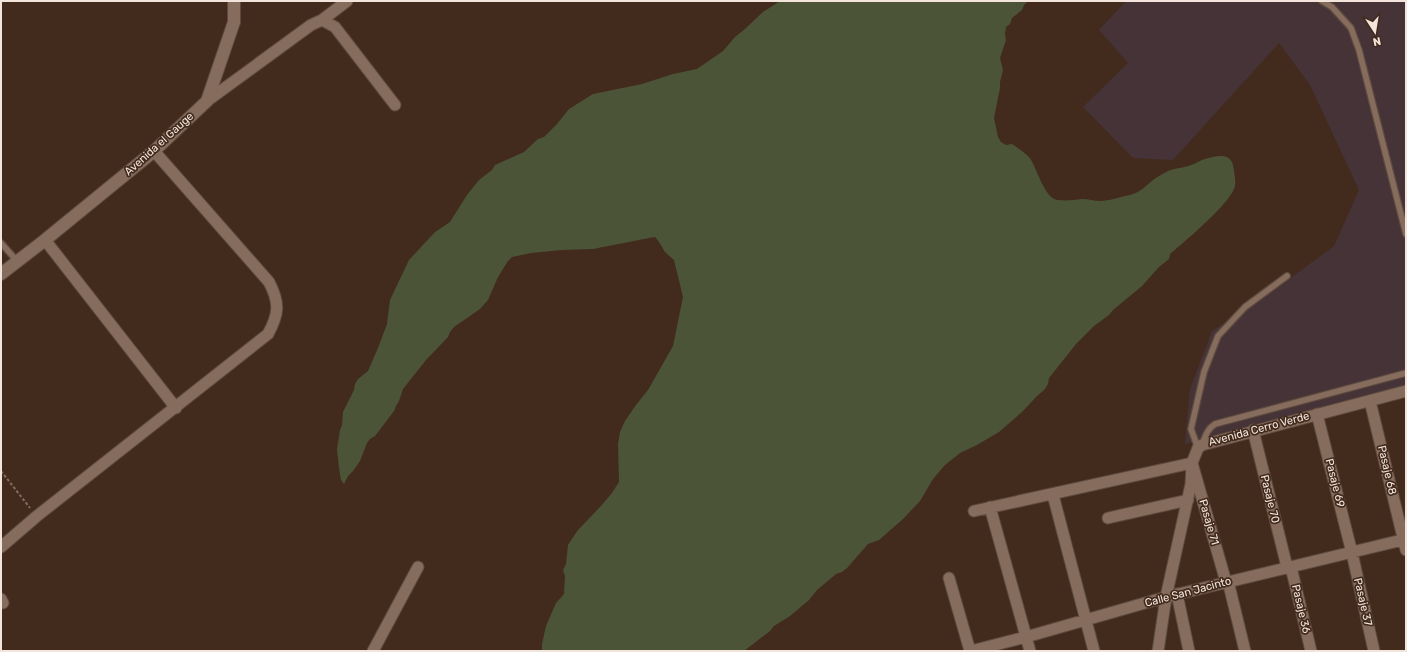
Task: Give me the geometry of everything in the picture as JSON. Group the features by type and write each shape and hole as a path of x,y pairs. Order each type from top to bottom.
{"street":[{"path":"207,100 234,22 234,1"},
{"name":"Avenida el Gauge","path":"1,274 154,151 207,100 347,1"},
{"path":"322,20 335,27 395,105"},
{"path":"1,547 37,516 268,334 274,323 277,310 276,296 269,282 154,151"},
{"path":"45,240 176,408"},
{"name":"Avenida Cerro Verde","path":"1158,651 1172,595 1191,484 1192,463 1200,446 1253,430 1406,391"},
{"name":"Pasaje 68","path":"1370,400 1405,543"},
{"name":"Pasaje 69","path":"1318,414 1352,553"},
{"name":"Pasaje 70","path":"1253,430 1289,567"},
{"path":"974,511 1053,495 1192,463"},
{"name":"Pasaje 71","path":"1192,463 1227,581 1245,651"},
{"path":"1053,495 1094,651"},
{"path":"1108,518 1188,500"},
{"path":"990,507 1030,651"},
{"name":"Calle San Jacinto","path":"971,651 1227,581 1352,553 1405,543"},
{"name":"Pasaje 37","path":"1352,553 1374,651"},
{"path":"373,651 418,567"},
{"name":"Pasaje 36","path":"1289,567 1311,651"},
{"path":"949,578 971,651"},
{"path":"1172,595 1189,651"}],"lane":[{"path":"1322,1 1332,7 1351,28 1359,50 1406,234"},
{"path":"1,242 17,261"},
{"path":"1200,446 1191,429 1204,372 1218,336 1245,307 1287,276"},
{"path":"1200,446 1207,431 1215,424 1406,373"}],"path":[{"path":"1,471 37,516"}],"shaded area":[{"path":"1126,1 1406,1 1406,389 1185,444 1190,389 1212,331 1280,286 1334,246 1359,190 1310,85 1279,43 1173,160 1133,158 1083,107 1128,63 1099,30"}],"green space":[{"path":"780,1 1028,1 1022,10 1012,18 1010,24 1006,27 1006,40 1000,58 1003,70 994,118 998,137 1001,142 1006,145 1012,144 1029,157 1045,189 1053,198 1058,200 1111,200 1140,191 1155,178 1168,171 1195,164 1217,156 1229,158 1231,161 1235,176 1235,186 1226,202 1170,254 1169,259 1159,267 1142,286 1094,326 1076,344 1049,378 1045,389 1023,411 999,432 960,453 945,465 933,479 920,501 903,519 879,540 868,544 847,568 836,574 790,616 774,626 770,631 744,651 542,651 546,626 556,603 564,594 565,576 563,570 566,564 568,545 578,530 612,493 619,482 618,444 620,432 625,421 648,390 673,346 683,297 674,260 665,252 655,237 593,249 531,253 512,257 498,277 488,300 480,309 454,327 448,337 426,360 403,389 394,411 375,436 367,443 360,461 348,476 344,484 341,480 337,449 343,412 354,390 355,384 358,379 368,371 378,348 387,324 390,300 409,260 435,232 450,222 467,195 479,180 492,170 495,165 524,152 538,139 544,137 569,109 593,94 642,84 673,74 697,69 723,51 735,37 763,12"}]}
